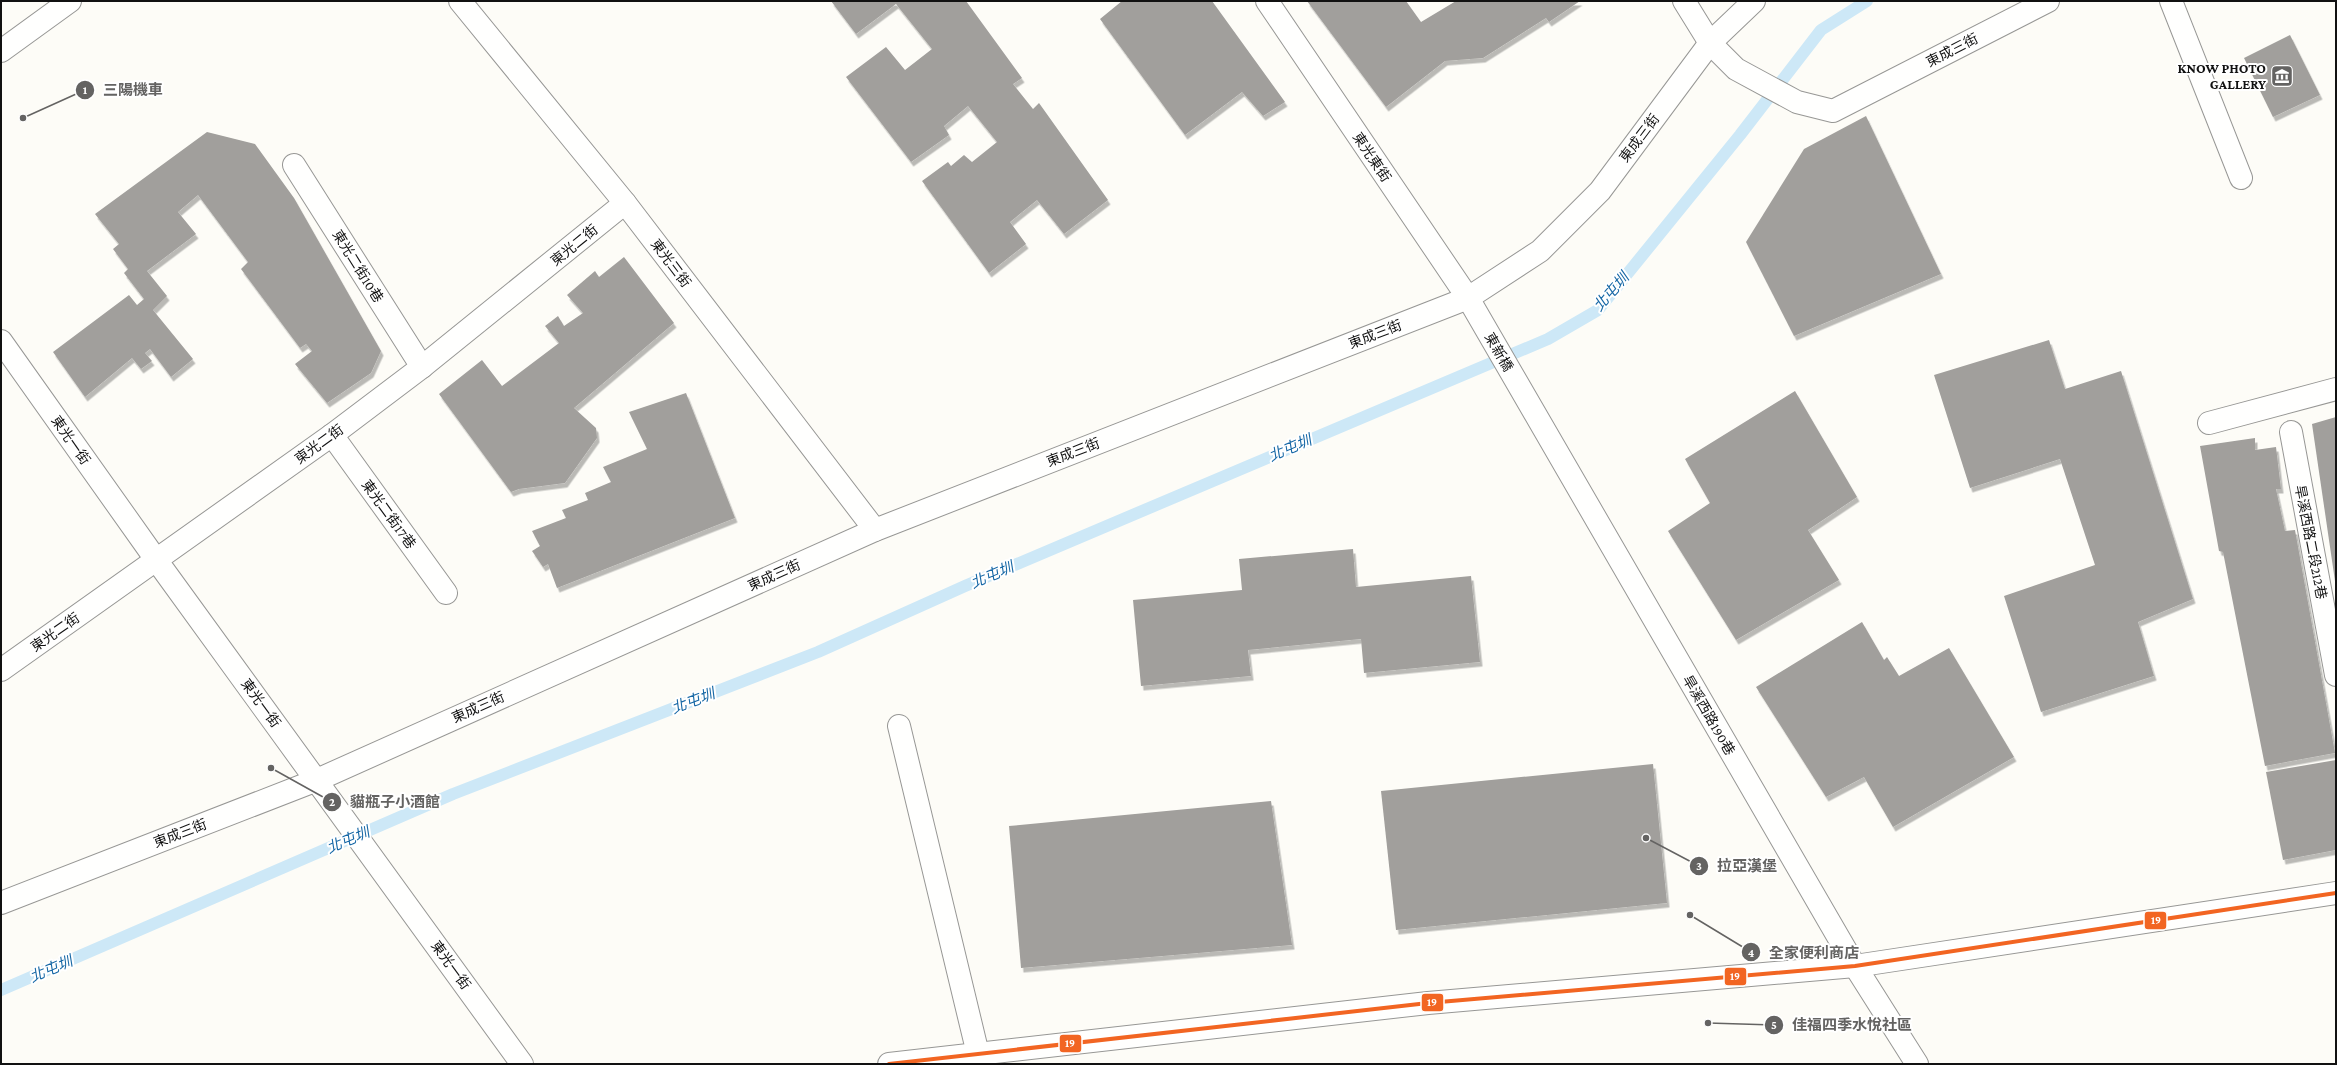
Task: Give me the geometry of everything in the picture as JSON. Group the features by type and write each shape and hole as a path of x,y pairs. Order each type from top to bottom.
{"street":[{"path":"1,51 70,1"},
{"name":"東光三街","path":"460,1 625,203 875,530"},
{"name":"東光東街","path":"1267,1 1472,306"},
{"path":"1684,1 1710,43 1754,1"},
{"name":"東成三街","path":"1,904 317,780 875,530 1472,306 1540,251 1600,191 1710,43 1736,68 1797,102 1833,111 2048,1"},
{"path":"2171,1 2241,178"},
{"name":"東光二街10巷","path":"294,165 422,367"},
{"name":"東光二街","path":"1,670 157,561 332,435 422,367 625,203"},
{"name":"東新橋","path":"1472,306 1522,392"},
{"name":"東光一街","path":"1,340 157,561 522,1064"},
{"path":"2209,423 2336,390"},
{"name":"旱溪西路190巷","path":"1522,392 1855,966 1917,1064"},
{"name":"旱溪西路二段212巷","path":"2291,432 2336,674"},
{"name":"東光二街17巷","path":"332,435 446,593"},
{"path":"899,726 978,1054"},
{"path":"889,1064 1428,1003 1855,966 2336,893"}],"building":[{"path":"831,1 966,1 1022,78 1013,84 1033,109 1039,103 1108,200 1064,234 1037,200 1010,222 1026,244 989,273 922,181 948,162 951,166 964,155 972,162 997,142 968,106 944,126 949,135 911,162 846,77 886,47 905,70 932,49 896,4 856,34"},
{"path":"1122,1 1212,1 1285,102 1263,116 1242,92 1185,135 1100,19"},
{"path":"1307,1 1406,1 1421,22 1456,1 1580,1 1549,22 1546,18 1483,58 1445,61 1386,107"},
{"name":"KNOW PHOTO GALLERY","path":"2290,35 2320,95 2273,117 2244,58"},
{"path":"1866,116 1941,274 1794,336 1746,242 1804,149"},
{"path":"207,132 255,144 294,198 381,351 371,373 327,403 295,364 312,351 306,344 300,348 241,269 248,262 198,195 178,212 196,234 147,271 167,296 153,310 193,359 171,377 150,349 145,353 152,361 141,369 132,358 85,397 53,352 129,295 137,305 144,299 124,273 128,269 113,249 119,244 95,214"},
{"path":"624,257 674,323 574,408 596,428 597,438 565,483 519,489 511,492 439,394 482,360 502,386 559,343 545,326 558,316 564,326 583,313 567,295 595,271 599,277"},
{"path":"2049,340 2065,389 2121,371 2193,599 2138,622 2154,676 2041,712 2004,596 2095,565 2060,459 1970,488 1934,375"},
{"path":"1795,391 1857,497 1808,530 1839,580 1736,640 1668,531 1710,503 1685,459"},
{"path":"686,393 735,518 557,588 548,564 543,567 532,551 540,546 532,531 566,518 562,510 588,500 585,493 611,482 603,467 647,449 629,412"},
{"path":"2336,417 2336,581 2335,581 2312,424"},
{"path":"2255,438 2255,450 2276,447 2281,489 2276,489 2285,531 2295,530 2335,753 2265,766 2223,552 2219,551 2200,446"},
{"path":"1353,549 1356,587 1471,576 1480,662 1364,673 1361,639 1248,650 1251,676 1141,686 1133,600 1242,590 1239,559"},
{"path":"1862,622 1884,660 1887,657 1899,676 1949,648 2014,757 1893,827 1864,777 1826,797 1756,687"},
{"path":"2336,760 2336,850 2283,860 2266,772"},
{"path":"1653,764 1667,903 1396,930 1381,791"},
{"path":"1271,801 1292,945 1021,968 1009,826"}],"waterway":[{"name":"北屯圳","path":"1,990 453,794 818,652 965,586 1548,339 1598,310 1740,135 1821,30 1867,1"}],"transit line":[{"name":"19","path":"889,1064 1428,1003 1855,966 2336,893"}],"place":[{"name":"KNOW PHOTO GALLERY","path":"2282,76"},
{"name":"三陽機車","path":"23,118"},
{"name":"貓瓶子小酒館","path":"271,768"},
{"name":"拉亞漢堡","path":"1646,838"},
{"name":"全家便利商店","path":"1690,915"},
{"name":"佳福四季水悅社區","path":"1708,1023"}]}
